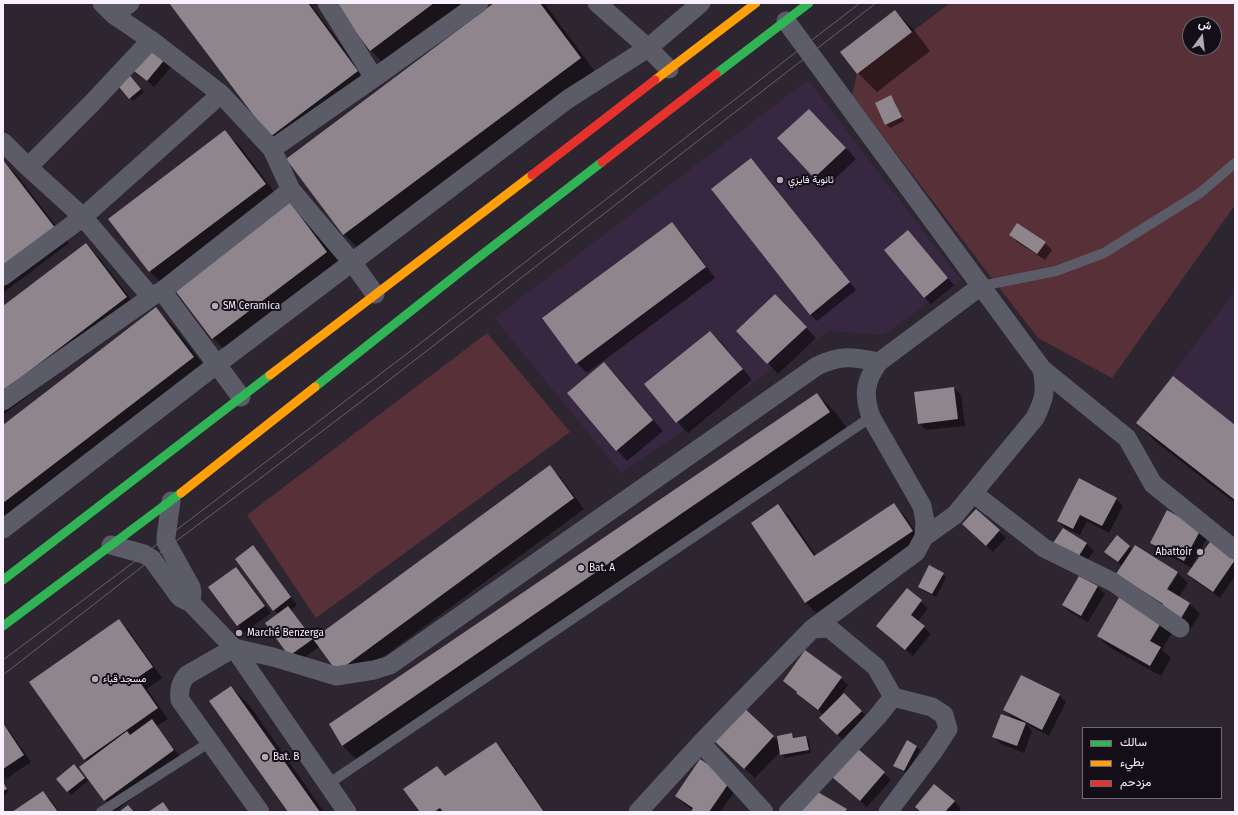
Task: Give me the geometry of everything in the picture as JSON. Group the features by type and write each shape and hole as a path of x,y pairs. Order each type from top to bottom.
{"main road":[{"path":"3,580 375,294 647,90 756,3"},
{"path":"3,626 171,501 702,80 809,3"}],"street":[{"path":"108,9 130,3"},
{"path":"327,3 374,78"},
{"path":"272,149 480,3"},
{"path":"598,3 648,48 680,64"},
{"path":"3,529 216,364 568,99 648,48 700,3"},
{"path":"108,9 221,94 272,149 291,190 352,262 375,294"},
{"path":"786,21 1042,369 1127,438 1153,484 1235,550"},
{"path":"28,167 93,102 151,40"},
{"path":"3,276 83,217 221,94"},
{"path":"3,142 83,217 156,294 216,364 241,397"},
{"path":"3,401 156,294 291,190"},
{"path":"638,812 701,742 812,629 916,552 924,537 925,521 922,506 867,408 866,394 868,381 872,372 880,362 981,286"},
{"path":"260,812 180,700 179,691 182,682 187,675 234,648 273,657 336,676 374,670 390,665 817,366 829,360 844,357 861,358 880,362"},
{"path":"924,537 955,515 1035,418 1043,402 1045,384 1042,369"},
{"path":"973,493 1044,548 1113,582 1180,628"},
{"path":"171,501 166,537 168,547 191,587 191,603"},
{"path":"111,545 144,554 152,559 178,595 191,603 234,648 347,812"},
{"path":"156,564 172,553"},
{"path":"812,629 829,628 876,667 893,697 932,707 944,715 948,729 933,752 888,812"},
{"path":"249,671 273,657"},
{"path":"788,812 877,717 893,697"},
{"path":"701,742 764,812"}],"lane":[{"path":"981,286 1056,271 1104,253 1200,193 1235,163"},
{"path":"328,784 871,417"},
{"path":"101,812 210,742"}],"shaded area":[{"path":"950,3 1235,3 1235,205 1112,378 1038,338 852,96 857,74"},
{"name":"ثانوية فايزي","path":"808,80 961,280 883,335 829,331 621,473 494,318"},
{"path":"1235,291 1235,500 1136,423"},
{"path":"487,333 570,432 316,618 247,515"}],"building":[{"path":"169,3 308,3 358,71 270,137"},
{"path":"334,3 434,3 370,51"},
{"path":"494,3 540,3 581,58 343,235 286,159"},
{"path":"895,10 912,32 857,74 840,52"},
{"path":"153,47 166,58 147,81 133,70"},
{"path":"127,72 141,89 129,99 115,82"},
{"path":"891,95 902,117 885,125 875,103"},
{"path":"809,109 846,148 814,178 777,138"},
{"path":"225,130 266,184 149,272 108,219"},
{"path":"751,158 850,282 810,315 711,189"},
{"path":"3,160 56,229 3,269"},
{"path":"289,201 327,252 212,339 174,289"},
{"path":"672,222 706,267 576,364 542,318"},
{"path":"1017,223 1046,242 1037,254 1009,235"},
{"path":"908,230 948,278 924,298 884,250"},
{"path":"86,243 127,297 3,391 3,306"},
{"path":"775,294 807,327 767,364 736,331"},
{"path":"156,307 194,357 3,503 3,425"},
{"path":"710,331 743,369 676,423 644,384"},
{"path":"604,362 653,420 616,451 567,393"},
{"path":"1173,376 1235,425 1235,500 1136,423"},
{"path":"954,387 958,419 918,424 914,392"},
{"name":"Bat. A","path":"817,393 830,412 342,746 329,724"},
{"path":"550,465 574,498 337,672 313,639"},
{"path":"1079,478 1117,498 1102,526 1080,515 1073,529 1057,521"},
{"path":"894,503 913,531 805,603 751,523 778,504 814,556"},
{"path":"976,509 1000,530 986,546 962,524"},
{"path":"1167,510 1201,529 1184,561 1150,543"},
{"path":"1063,528 1087,543 1077,559 1053,543"},
{"path":"1117,535 1130,546 1118,562 1104,552"},
{"path":"1212,539 1235,555 1235,560 1213,592 1187,574"},
{"path":"253,545 291,597 273,611 235,559"},
{"path":"1135,545 1178,572 1167,589 1190,603 1180,620 1160,608 1163,604 1116,574"},
{"path":"929,565 944,573 932,594 918,587"},
{"path":"236,567 265,606 237,626 208,587"},
{"path":"1079,576 1098,586 1081,616 1062,605"},
{"path":"907,588 922,600 911,615 925,626 905,650 876,626"},
{"path":"1121,594 1164,618 1150,641 1161,647 1150,666 1097,636"},
{"path":"288,606 313,639 289,656 265,623"},
{"path":"119,619 153,667 137,678 158,708 84,760 29,682"},
{"path":"805,650 842,677 818,710 783,681"},
{"path":"1021,675 1060,694 1042,730 1003,710"},
{"name":"Bat. B","path":"231,686 320,812 288,812 209,701"},
{"path":"844,693 862,711 837,735 819,718"},
{"path":"740,704 774,736 744,769 710,737"},
{"path":"1001,714 1026,723 1017,746 992,737"},
{"path":"152,719 174,750 104,801 79,767 127,731 130,735"},
{"path":"3,723 24,755 3,769"},
{"path":"792,733 793,738 806,736 809,750 780,755 777,736"},
{"path":"907,740 917,746 904,771 893,766"},
{"path":"496,742 544,812 443,812 440,808 434,812 420,812 403,789 437,766 445,776"},
{"path":"857,748 885,772 860,801 832,777"},
{"path":"700,759 731,780 709,812 691,812 693,808 675,796"},
{"path":"74,764 85,778 67,792 56,779"},
{"path":"3,782 7,789 3,791"},
{"path":"934,784 955,801 945,812 921,812 915,807"},
{"path":"811,788 847,809 845,812 796,812"},
{"path":"43,791 58,812 12,812"},
{"path":"163,802 170,812 148,812"},
{"path":"128,805 134,812 119,812"}],"tram line":[{"path":"3,660 338,407 860,3"},
{"path":"3,675 152,559 384,384 876,3"}],"traffic: fast":[{"path":"716,74 809,3"},
{"path":"315,387 602,162"},
{"path":"3,580 270,375"},
{"path":"3,626 181,493"}],"traffic: slow":[{"path":"655,80 756,3"},
{"path":"270,375 532,175"},
{"path":"181,493 315,387"}],"traffic: jam":[{"path":"602,162 716,74"},
{"path":"532,175 655,80"}],"place":[{"name":"ثانوية فايزي","path":"780,180"},
{"name":"SM Ceramica","path":"215,306"},
{"name":"Abattoir","path":"1200,552"},
{"name":"Bat. A","path":"581,568"},
{"name":"Marché Benzerga","path":"239,633"},
{"name":"مسجد قباء","path":"95,679"},
{"name":"Bat. B","path":"265,757"}]}
